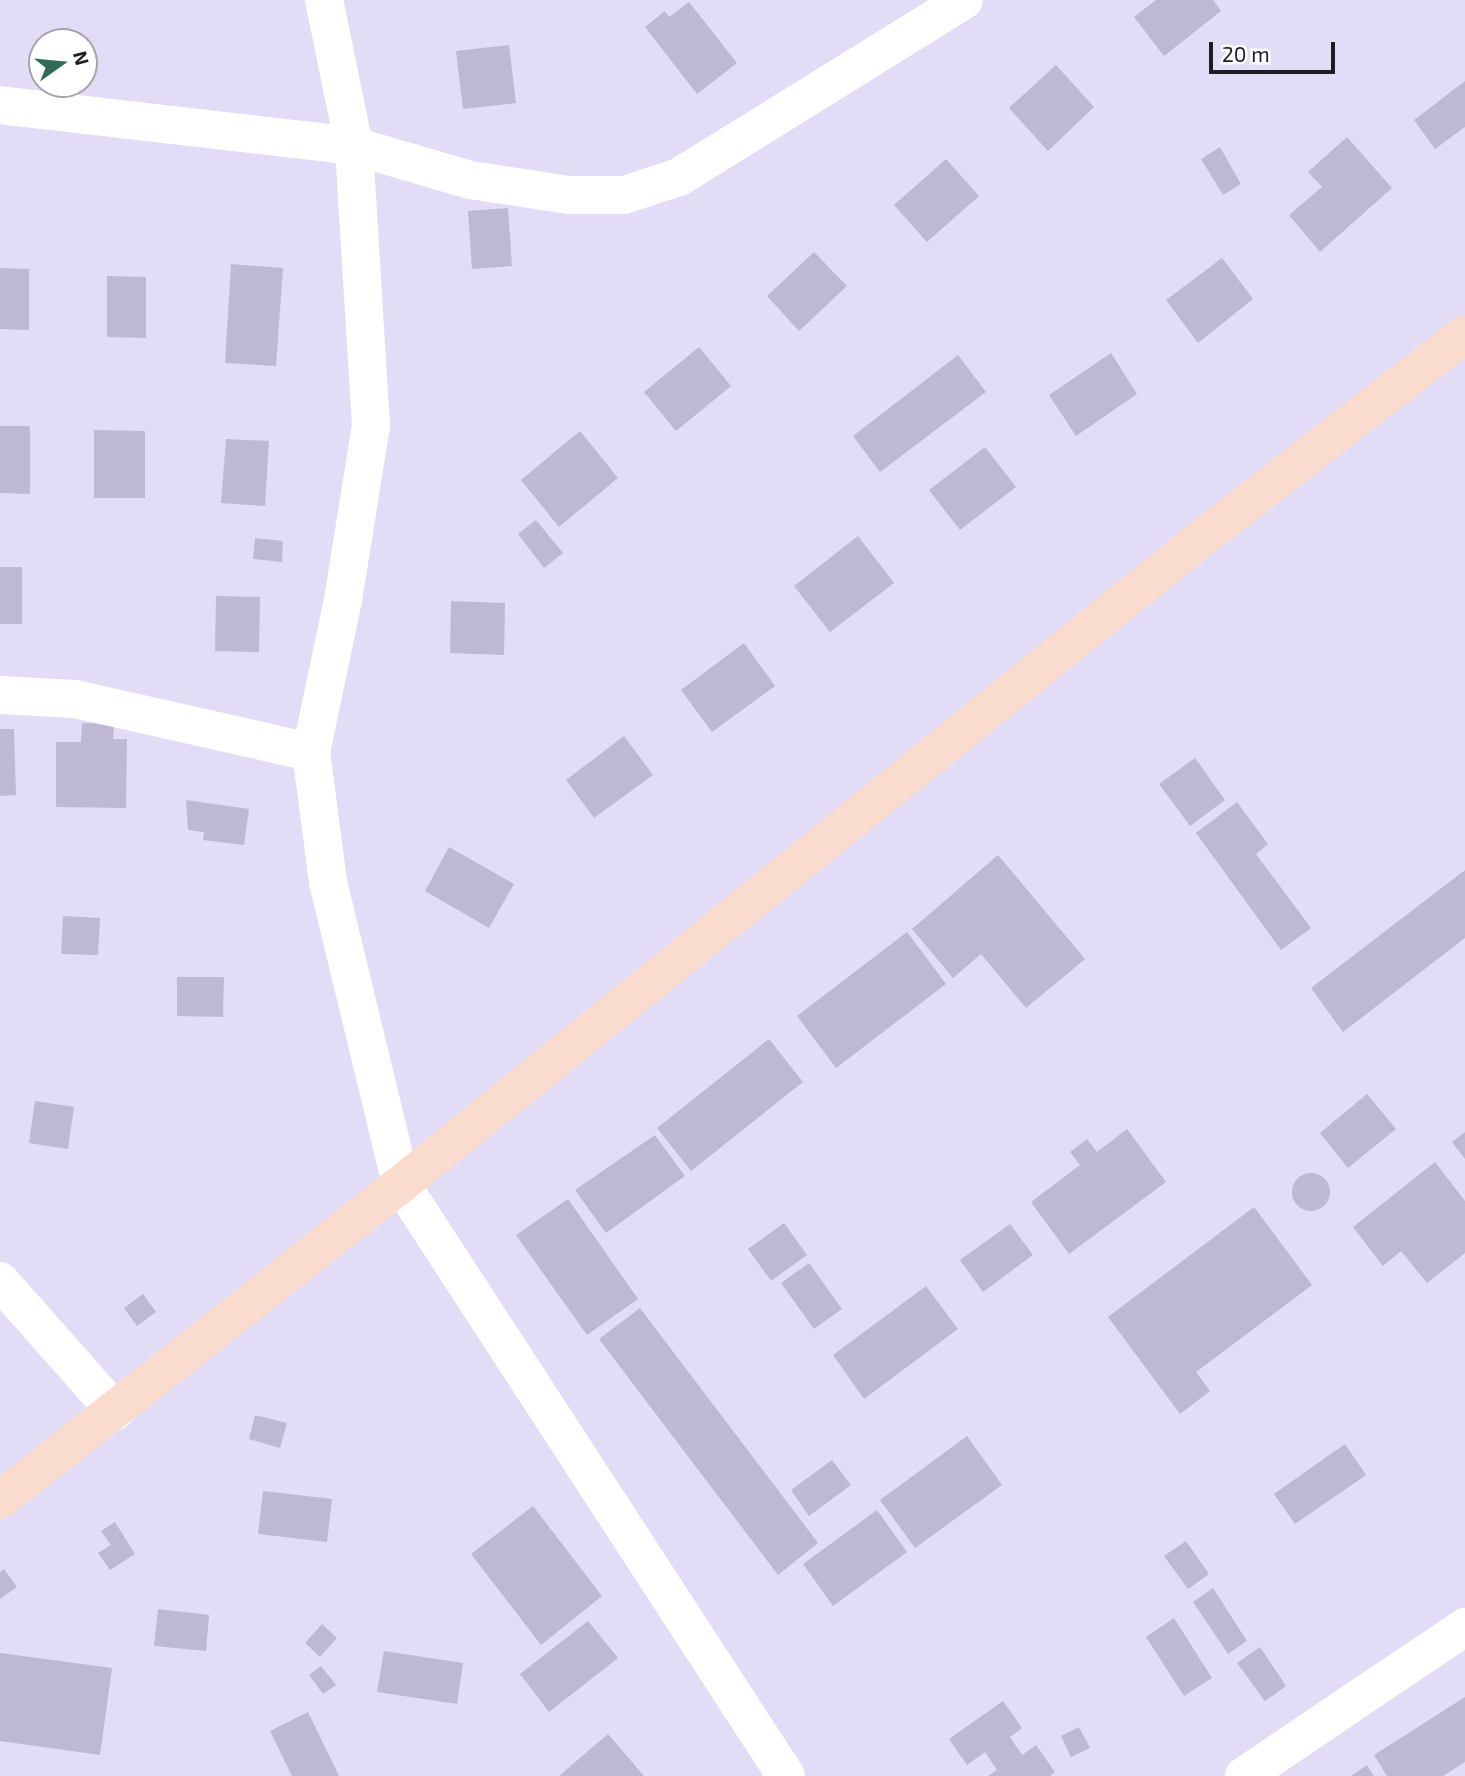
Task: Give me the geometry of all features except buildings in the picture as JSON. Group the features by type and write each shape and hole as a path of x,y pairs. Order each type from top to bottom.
{"main road":[{"path":"0,1500 401,1184 1198,542 1465,334"}],"street":[{"path":"324,0 354,146 370,426 343,600 311,752 328,882 401,1184 786,1776"},
{"path":"0,105 354,146 470,180 569,195 624,195 679,177 964,0"},
{"path":"0,695 75,699 311,752"},
{"path":"0,1281 116,1411"},
{"path":"1244,1776 1465,1627"}]}
